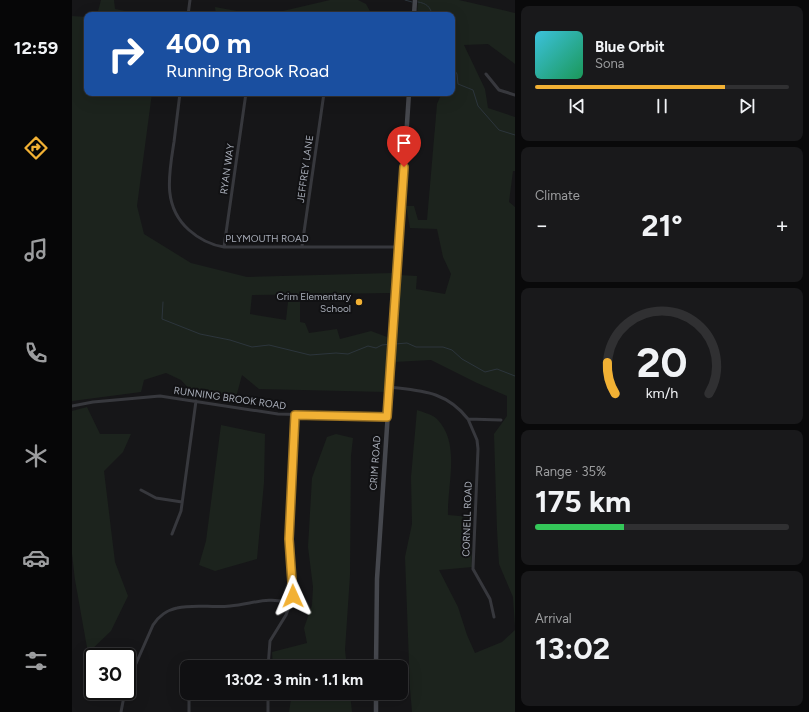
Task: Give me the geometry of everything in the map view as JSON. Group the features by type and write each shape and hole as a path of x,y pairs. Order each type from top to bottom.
{"street":[{"path":"188,12 190,0"},
{"path":"414,12 415,0"},
{"path":"486,74 499,90 515,95"},
{"name":"PLYMOUTH ROAD","path":"180,96 168,179 168,191 177,217 194,235 211,244 224,246 398,247"},
{"name":"RYAN WAY","path":"224,246 246,96"},
{"name":"JEFFREY LANE","path":"302,246 324,96"},
{"name":"CRIM ROAD","path":"376,660 377,579 409,96"},
{"name":"CORNELL ROAD","path":"389,387 438,395 457,406 468,419 477,440 478,449 474,569 490,599 494,617"},
{"name":"RUNNING BROOK ROAD","path":"72,406 93,402 154,397 196,401 295,415 387,417"},
{"path":"172,534 180,516 196,401"},
{"path":"269,660 270,641 291,603 293,590 289,539 295,415"},
{"path":"468,419 501,420"},
{"path":"141,490 156,498 182,502"},
{"path":"136,663 152,625 170,610 188,606 230,606 269,599 291,603"},
{"path":"121,712 123,700"},
{"path":"189,700 189,712"},
{"path":"268,700 268,712"},
{"path":"376,700 376,712"}],"shaded area":[{"path":"101,0 114,0 115,9 130,12 98,12"},
{"path":"330,0 358,0 366,4 370,12 279,12"},
{"path":"418,0 459,0 515,13 515,64 488,44 464,45 485,89 488,108 515,117 515,171 513,171 509,202 515,207 515,627 513,597 499,564 497,530 494,434 507,416 507,396 431,360 394,362 399,275 417,276 416,289 445,294 451,274 443,257 437,229 410,228 406,206 414,206 418,220 427,220 437,104 441,96 455,96 455,12 417,12"},
{"path":"215,7 242,12 216,12"},
{"path":"72,16 84,17 84,96 152,96 137,206 144,234 191,263 247,277 392,273 390,293 252,295 250,314 286,320 288,302 300,302 300,322 305,323 309,333 337,329 340,339 371,331 387,337 386,392 259,389 242,375 235,401 195,395 181,380 166,373 144,380 141,392 72,401"},
{"path":"87,407 100,434 131,434 123,452 104,471 115,562 128,596 111,631 93,648 87,648 72,554 72,411"},
{"path":"417,410 435,417 444,429 449,440 451,465 448,515 470,517 472,567 439,570 458,607 467,635 475,653 502,642 515,630 515,712 412,712 405,557 412,524 411,477"},
{"path":"221,425 265,434 264,482 257,559 215,571 199,565 206,541"},
{"path":"336,434 353,438 351,456 350,575 345,650 346,660 273,660 272,652 307,643 304,628 312,605 313,587 308,547 312,478 327,437"},
{"path":"291,700 351,700 352,712 289,712"}],"waterway":[{"path":"405,0 412,2"},
{"path":"418,2 428,6 431,12"},
{"path":"455,71 457,74 458,84 473,90 478,106 499,130 515,135"},
{"path":"163,302 162,319 200,334 230,340 252,347 269,345 310,355 336,353 348,354 368,346 376,348 382,345 391,344"},
{"path":"395,344 407,343 416,347 443,347 452,350 462,359 485,372 497,369 515,376"}],"place":[{"name":"Crim Elementary School","path":"359,302"}],"route":[{"path":"293,596 289,539 295,415 360,415 387,417 395,280 404,167"}]}
